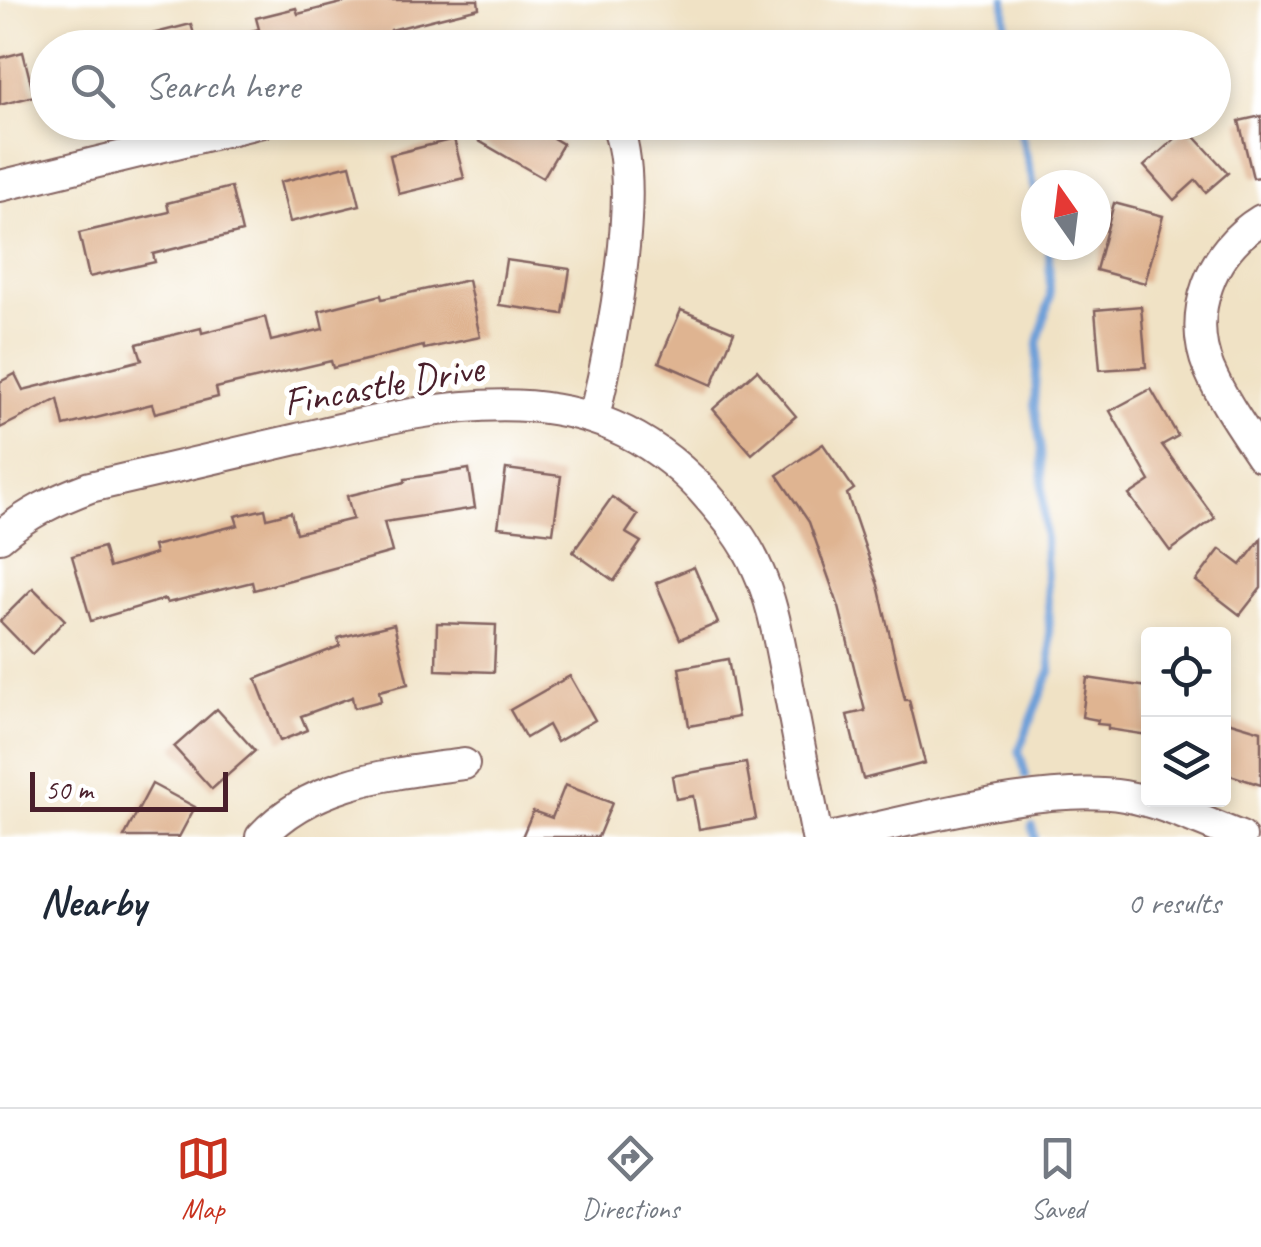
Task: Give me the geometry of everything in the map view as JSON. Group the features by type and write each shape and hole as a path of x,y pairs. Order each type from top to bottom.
{"street":[{"path":"0,186 188,140"},
{"path":"594,417 608,361 627,211 628,165 623,140"},
{"path":"1261,220 1222,255 1210,276 1200,322 1209,369 1261,456"},
{"name":"Fincastle Drive","path":"0,537 19,520 49,503 90,488 410,413 473,404 513,404 594,417 650,445 688,475 732,523 758,569 774,616 818,837"},
{"path":"261,837 280,816 314,796 390,774 464,764"},
{"path":"833,837 997,804 1082,794 1122,796 1158,804 1241,837"}],"building":[{"path":"353,0 478,0 479,8 391,30 255,30 259,29 256,18 296,8 298,14"},
{"path":"191,24 193,30 167,30"},
{"path":"23,52 30,97 0,105 0,58"},
{"path":"1261,116 1261,177 1253,178 1239,121"},
{"path":"454,140 464,178 399,194 390,155"},
{"path":"556,140 563,144 543,178 479,141"},
{"path":"1173,140 1198,140 1228,173 1206,192 1196,180 1174,200 1144,166"},
{"path":"350,165 360,205 290,222 280,182"},
{"path":"231,187 242,232 153,254 155,262 89,277 79,233 169,212 167,203"},
{"path":"1114,203 1163,216 1145,283 1096,270 1099,260 1111,260"},
{"path":"506,260 570,269 563,314 499,305"},
{"path":"468,280 480,337 333,368 331,361 216,388 218,397 155,413 152,404 64,426 58,399 0,428 0,382 15,374 23,390 142,360 137,344 265,317 271,341 323,329 319,311 381,295 382,299"},
{"path":"1141,306 1146,367 1100,370 1095,310"},
{"path":"681,310 734,332 712,385 659,362"},
{"path":"757,370 796,416 752,454 713,409"},
{"path":"1151,389 1178,436 1162,445 1215,518 1170,551 1129,495 1150,481 1110,411"},
{"path":"823,444 854,489 847,494 878,585 905,700 909,700 925,763 863,779 847,715 865,711 839,607 809,522 777,475"},
{"path":"469,469 475,508 384,522 392,552 254,590 252,582 167,603 165,599 91,621 72,556 103,547 109,568 155,554 153,546 238,525 235,516 265,509 267,518 291,512 296,533 353,519 347,496 405,479"},
{"path":"506,469 561,476 553,533 498,527"},
{"path":"612,497 638,515 626,533 641,542 614,581 573,552"},
{"path":"1261,539 1261,588 1240,615 1196,581 1220,549 1241,565"},
{"path":"694,567 718,623 680,639 656,583"},
{"path":"33,588 65,620 32,654 0,621"},
{"path":"437,623 496,625 494,672 436,670"},
{"path":"394,624 408,684 379,691 381,701 354,708 352,697 301,716 307,730 280,741 256,679 340,646 338,638"},
{"path":"728,659 738,717 689,726 679,668"},
{"path":"570,676 595,720 557,742 548,725 526,738 510,710"},
{"path":"1087,678 1141,686 1141,734 1108,729 1108,725 1097,724 1098,720 1082,717"},
{"path":"217,709 255,751 212,789 174,747"},
{"path":"1231,722 1261,731 1261,785 1231,775"},
{"path":"746,763 756,819 699,829 693,796 676,799 672,776"},
{"path":"152,784 195,807 179,837 124,837"},
{"path":"565,785 612,803 598,837 522,837 533,811 552,818"}],"waterway":[{"path":"1005,0 1006,30"},
{"path":"1023,140 1030,170"},
{"path":"1026,776 1019,750 1051,669 1041,450 1034,404 1038,342 1050,297 1049,260"},
{"path":"1032,826 1035,837"}]}
